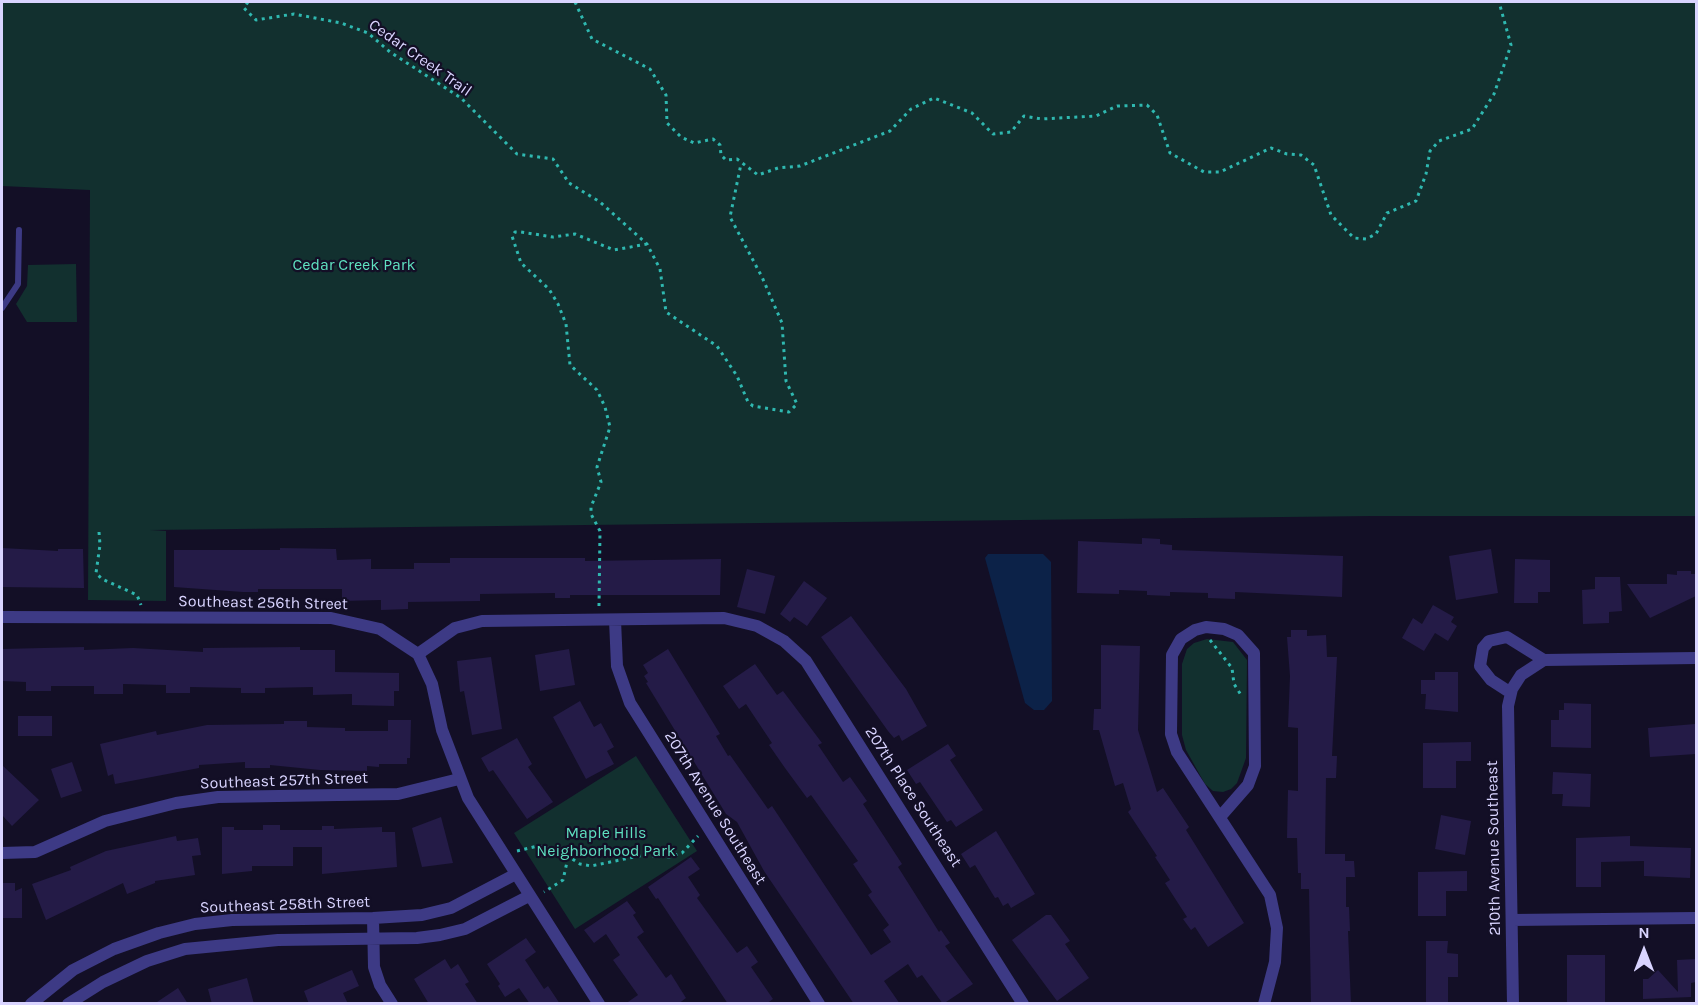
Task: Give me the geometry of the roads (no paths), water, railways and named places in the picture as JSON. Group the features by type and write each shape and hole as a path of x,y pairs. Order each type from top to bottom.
{"street":[{"name":"Southeast 256th Street","path":"2,617 332,618 380,629 418,654"},
{"name":"207th Place Southeast","path":"615,620 724,618 757,626 784,641 806,661 1023,1004"},
{"path":"599,1004 503,855 459,779 442,730 432,684 418,654 455,628 468,623 615,620"},
{"name":"207th Avenue Southeast","path":"615,620 617,666 630,703 819,1004"},
{"path":"1220,818 1252,777 1255,705 1254,653 1238,635 1224,629 1206,627 1195,630 1181,639 1172,655 1171,734 1177,752 1270,895 1277,928 1275,962 1264,1004"},
{"path":"1511,693 1484,674 1480,666 1483,648 1498,638 1507,637 1544,660 1696,658"},
{"name":"210th Avenue Southeast","path":"1514,1004 1508,706 1511,693 1521,675 1544,660"},
{"name":"Southeast 257th Street","path":"6,854 35,852 105,821 176,803 218,797 398,794 459,779"},
{"name":"Southeast 258th Street","path":"31,1004 73,970 114,949 159,933 195,924 232,920 422,915 452,908 516,874"},
{"path":"69,1004 103,982 147,961 185,949 278,940 417,938 465,929 530,897"},
{"path":"373,918 374,967 380,985 392,1004"},
{"path":"1512,920 1696,918"}],"lane":[{"path":"2,308 18,284 19,230"}],"water":[{"path":"988,554 1043,554 1051,562 1052,701 1044,710 1034,710 1025,703 985,558"}],"park label":[{"name":"Cedar Creek Park","path":"354,265"},
{"name":"Maple Hills Neighborhood Park","path":"606,842"}]}
